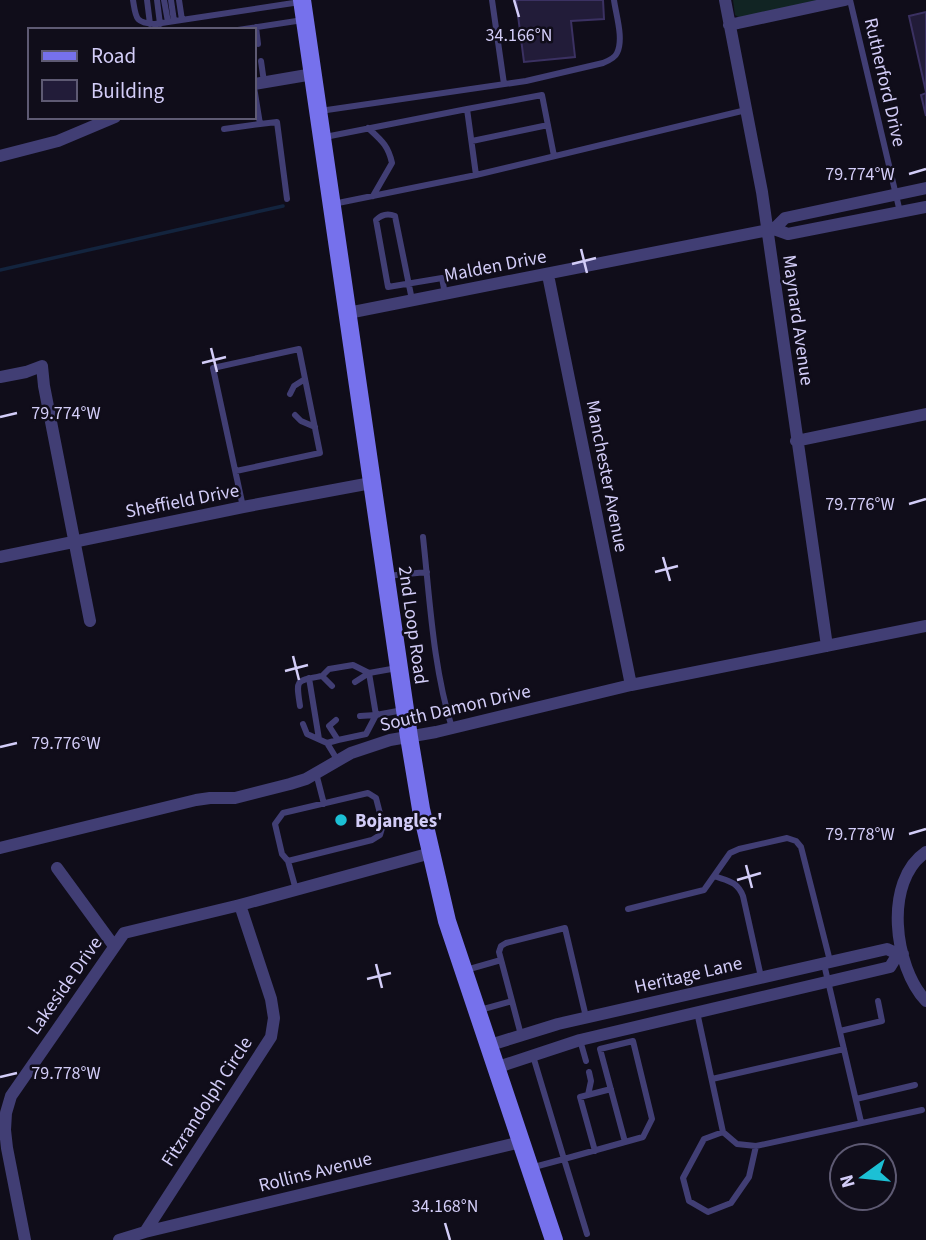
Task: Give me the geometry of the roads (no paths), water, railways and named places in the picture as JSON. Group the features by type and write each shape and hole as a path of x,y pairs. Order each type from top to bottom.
{"main road":[{"name":"2nd Loop Road","path":"303,7 409,737 431,853 462,971 554,1240"}],"street":[{"name":"Maynard Avenue","path":"725,0 770,230 796,441 827,646"},
{"path":"729,25 848,0"},
{"path":"259,81 313,74"},
{"path":"0,156 58,141 110,119"},
{"name":"Malden Drive","path":"770,230 785,218 926,188"},
{"name":"Malden Drive","path":"348,313 770,230 788,234 926,206"},
{"name":"Manchester Avenue","path":"548,275 631,685"},
{"path":"0,377 43,366 44,386 90,621"},
{"path":"796,441 926,414"},
{"name":"Sheffield Drive","path":"0,557 371,483"},
{"name":"South Damon Drive","path":"0,848 196,800 235,798 267,791 298,782 351,753 390,740 631,685 926,626"},
{"path":"926,852 912,864 907,873 898,906 901,954 914,985 926,1000"},
{"name":"Lakeside Drive","path":"25,1240 7,1148 6,1113 12,1096 124,933 240,905 431,853"},
{"path":"57,868 114,946"},
{"name":"Fitzrandolph Circle","path":"145,1232 271,1037 274,1018 271,999 240,905"},
{"name":"Heritage Lane","path":"487,1046 586,1017 887,948 901,954 890,967 697,1012 632,1034 580,1040 495,1068"},
{"name":"Rollins Avenue","path":"119,1240 521,1142"}],"lane":[{"path":"133,0 138,20 142,23 164,24 252,9 303,7"},
{"path":"146,0 164,24"},
{"path":"157,0 164,24"},
{"path":"164,0 164,24"},
{"path":"164,24 171,0"},
{"path":"164,24 179,0"},
{"path":"250,0 252,9"},
{"path":"492,0 504,84"},
{"path":"318,111 526,81 603,63 612,59 617,52 620,39 614,0"},
{"name":"Rutherford Drive","path":"848,0 900,212"},
{"path":"250,28 303,7"},
{"path":"256,27 258,44"},
{"path":"260,124 261,61"},
{"path":"322,137 542,95 554,156"},
{"path":"467,109 476,175"},
{"path":"332,204 476,175 746,110"},
{"path":"224,129 277,122 287,199"},
{"path":"472,141 548,125"},
{"path":"368,128 383,142 392,163 373,196"},
{"path":"412,302 408,284 395,216 380,216 376,220 388,286 408,284 442,278 445,295"},
{"path":"236,471 320,453 299,349 213,368 243,507"},
{"path":"290,394 293,386 305,379"},
{"path":"295,415 315,427"},
{"path":"423,537 440,680 452,728"},
{"path":"386,577 427,572"},
{"path":"300,706 297,685 299,682 321,676 329,669 353,665 369,673"},
{"path":"355,682 369,673 399,668"},
{"path":"327,743 366,734 376,715 369,673"},
{"path":"321,676 331,686"},
{"path":"309,678 319,739"},
{"path":"360,716 405,709"},
{"path":"317,727 329,726 336,720"},
{"path":"303,724 307,734 327,743 338,761"},
{"path":"329,726 338,740"},
{"path":"316,773 324,804"},
{"path":"288,861 372,840 380,835 383,825 376,798 368,793 283,813 275,824 282,854 288,861 296,890"},
{"path":"628,909 704,890 730,853 739,849 787,838 796,841 801,847 828,982 861,1122"},
{"path":"714,876 740,887 761,977"},
{"path":"521,1035 499,952 501,946 506,943 565,928 586,1017"},
{"path":"462,971 501,960"},
{"path":"476,1012 512,1001"},
{"path":"840,1031 882,1021 878,1001"},
{"path":"697,1012 723,1132 737,1144 756,1146 922,1110"},
{"path":"530,1168 595,1151 643,1137 652,1119 632,1034 600,1049 625,1142"},
{"path":"580,1040 586,1061"},
{"path":"712,1080 844,1049"},
{"path":"533,1056 587,1234"},
{"path":"588,1095 591,1081 589,1072"},
{"path":"856,1100 915,1085"},
{"path":"595,1151 580,1097 611,1088"},
{"path":"723,1132 704,1139 683,1178 689,1201 708,1212 731,1203 749,1177 756,1146"}],"waterway":[{"path":"0,270 283,206"}],"place":[{"name":"Bojangles'","path":"341,820"}]}
